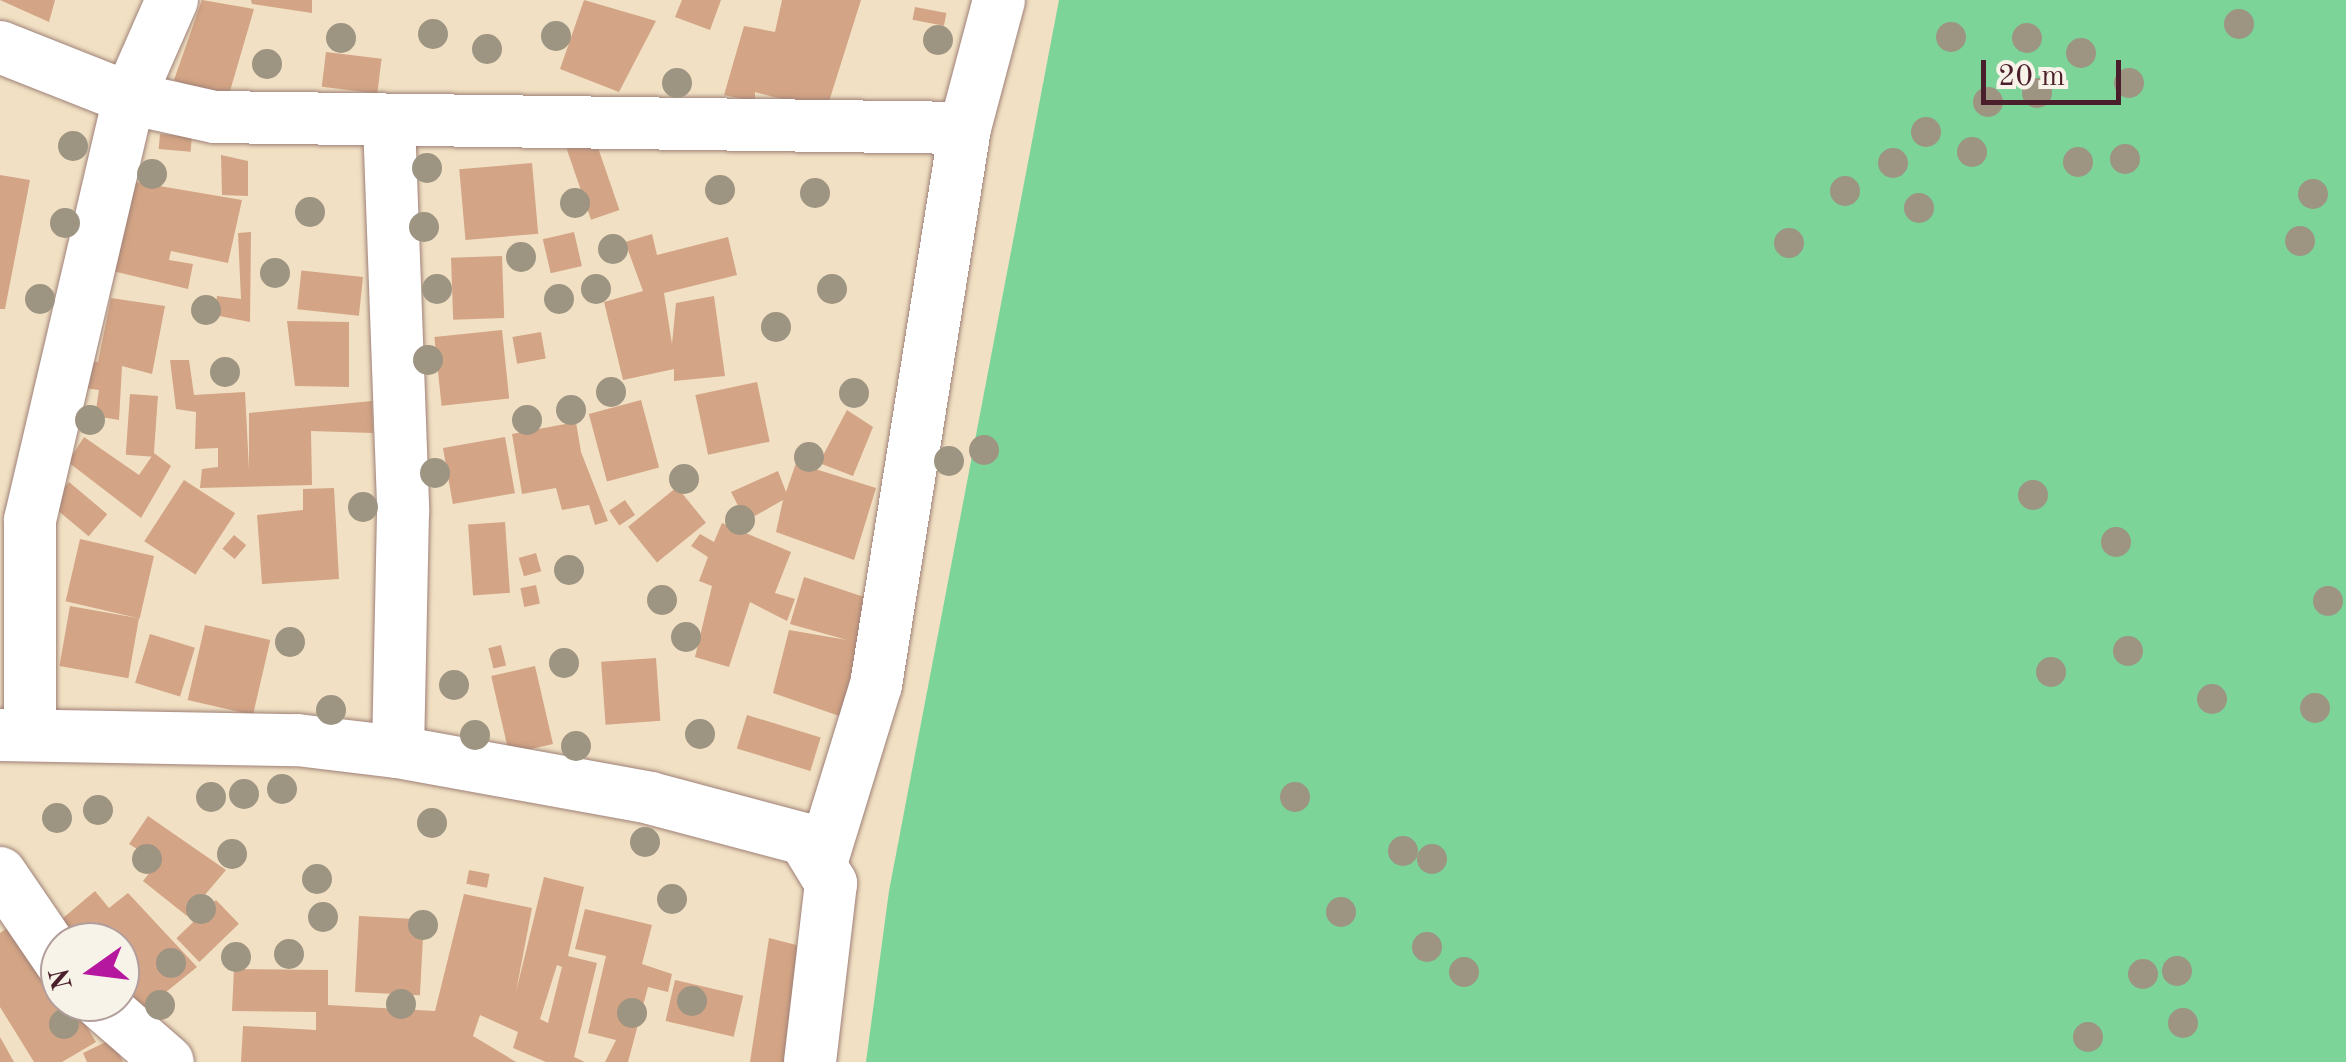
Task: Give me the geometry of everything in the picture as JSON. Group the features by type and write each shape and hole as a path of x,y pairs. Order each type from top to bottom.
{"street":[{"path":"172,0 128,98 24,552 15,733 398,752 650,798 804,839 823,857 831,884 810,1062"},
{"path":"823,857 876,685 965,128 1000,0"},
{"path":"0,48 128,98 214,116 389,122 965,128"},
{"path":"389,122 402,416 398,752"},
{"path":"0,872 40,931"},
{"path":"122,1022 168,1062"}],"green space":[{"path":"1059,0 2346,0 2346,1062 866,1062 889,891"}],"building":[{"path":"0,0 55,0 49,22"},
{"path":"202,0 254,9 228,98 174,80"},
{"path":"251,0 312,0 312,13 252,4"},
{"path":"584,0 656,21 619,92 560,69"},
{"path":"682,0 721,0 710,30 675,17"},
{"path":"782,0 861,0 826,111 755,92 755,102 724,95 744,26 775,32"},
{"path":"915,7 946,13 944,26 913,20"},
{"path":"326,52 382,59 377,94 322,87"},
{"path":"160,134 192,137 191,152 159,149"},
{"path":"595,139 619,210 591,220 567,149"},
{"path":"221,155 248,161 248,196 222,195"},
{"path":"532,163 538,234 465,240 459,169"},
{"path":"0,175 30,180 5,309 0,309"},
{"path":"118,179 242,200 228,263 171,251 169,260 193,264 188,289 100,268"},
{"path":"251,232 250,322 214,315 217,296 241,299 238,233"},
{"path":"574,232 582,266 551,273 543,239"},
{"path":"652,234 657,255 728,237 737,275 664,293 672,344 676,303 714,296 725,376 674,381 674,369 623,380 604,302 643,291 625,242"},
{"path":"502,256 504,318 453,320 451,258"},
{"path":"301,271 363,277 359,316 297,309"},
{"path":"111,298 165,306 152,374 122,366 119,420 95,416 99,390 71,386 75,359 98,362"},
{"path":"287,321 349,322 349,387 295,386"},
{"path":"502,330 509,399 442,406 434,337"},
{"path":"541,332 546,359 517,364 512,337"},
{"path":"170,360 189,360 194,395 245,392 249,470 249,413 372,401 373,433 311,431 312,485 200,488 202,469 218,467 218,448 195,449 196,412 176,409"},
{"path":"757,382 770,442 708,455 695,395"},
{"path":"130,394 158,396 154,457 126,455"},
{"path":"641,400 659,468 607,482 589,414"},
{"path":"847,410 873,427 853,476 819,463"},
{"path":"576,422 581,452 608,521 595,525 589,505 562,510 556,488 522,494 512,434"},
{"path":"84,437 139,475 154,453 171,466 141,518 68,462"},
{"path":"505,437 515,493 453,504 443,448"},
{"path":"796,463 876,488 854,560 776,532 783,500 746,521 731,492 778,471 786,492"},
{"path":"184,480 235,513 195,574 144,541"},
{"path":"69,482 107,514 89,536 50,504"},
{"path":"677,487 706,523 657,562 628,527"},
{"path":"334,488 339,579 262,584 257,515 303,510 303,489"},
{"path":"625,500 635,515 619,526 609,511"},
{"path":"505,522 510,593 473,595 468,525"},
{"path":"722,523 791,552 775,593 795,599 787,621 750,602 729,667 695,657 712,586 699,581 708,557 691,546 700,534 714,542"},
{"path":"234,535 246,545 235,559 222,549"},
{"path":"80,539 154,556 140,618 66,601"},
{"path":"536,553 541,571 524,576 519,558"},
{"path":"804,577 864,597 848,719 773,693 789,630 847,640 790,624"},
{"path":"536,585 540,604 524,607 520,588"},
{"path":"70,606 139,618 128,678 59,666"},
{"path":"205,625 270,640 253,715 188,700"},
{"path":"150,634 195,648 180,697 135,683"},
{"path":"501,645 506,665 493,669 488,648"},
{"path":"656,658 660,721 606,725 601,662"},
{"path":"535,666 553,744 509,754 491,676"},
{"path":"747,715 821,738 810,771 737,748"},
{"path":"148,816 226,870 187,916 143,881 158,862 129,844"},
{"path":"469,870 490,874 487,888 466,884"},
{"path":"544,877 584,887 568,956 597,963 574,1057 585,1062 546,1062 513,1048 518,1032 480,1015 473,1036 516,1062 241,1062 243,1026 316,1030 316,1012 232,1011 234,969 328,970 328,1005 435,1011 464,894 532,908 516,992","holes":["557,965 562,967 548,1023 540,1019"]},
{"path":"95,891 109,908 128,893 197,967 140,1013 140,922 58,922"},
{"path":"216,900 239,924 199,962 176,938"},
{"path":"585,909 652,925 642,964 672,974 668,992 648,987 628,1062 605,1062 616,1040 588,1033 606,956 575,949"},
{"path":"359,916 424,919 420,995 355,992"},
{"path":"16,922 40,955 40,1022 84,1022 96,1042 62,1062 34,1062 0,1007 0,933"},
{"path":"769,938 808,948 801,1062 750,1062"},
{"path":"675,980 743,996 734,1037 666,1021"},
{"path":"0,1037 14,1062 0,1062"},
{"path":"112,1039 123,1062 87,1062 83,1053"}]}
